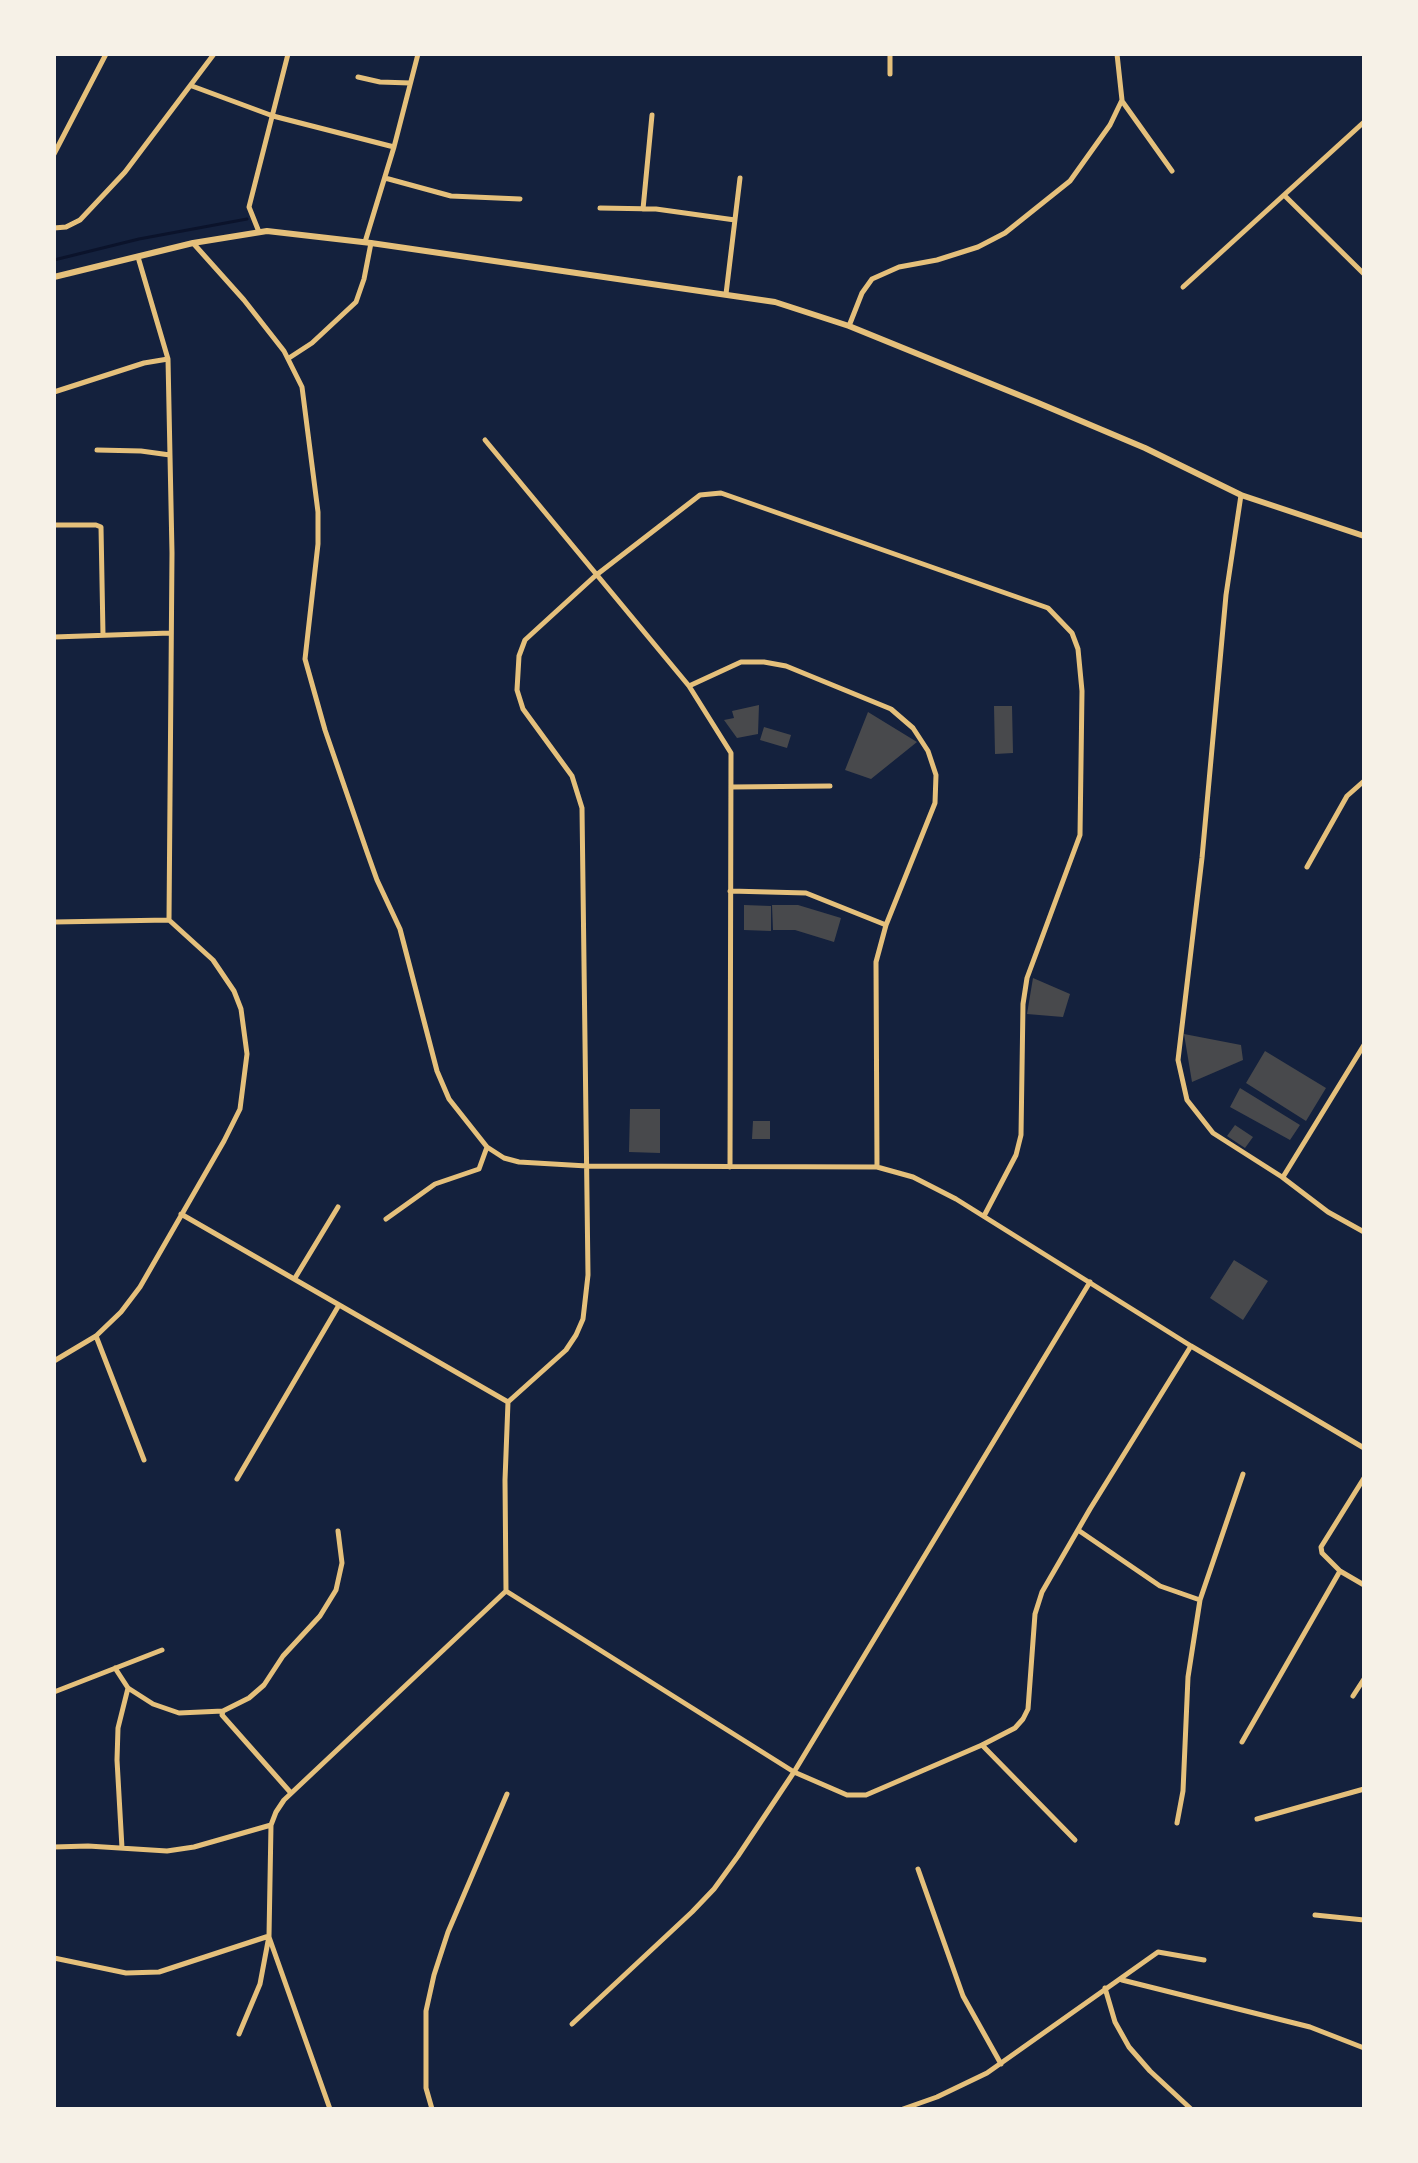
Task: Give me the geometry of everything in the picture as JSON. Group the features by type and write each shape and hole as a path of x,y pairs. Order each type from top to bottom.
{"street":[{"path":"54,154 106,54"},
{"path":"54,228 66,227 80,220 125,172 214,54"},
{"path":"259,232 249,207 288,54"},
{"path":"289,358 312,343 356,302 364,279 368,242 418,54"},
{"path":"890,54 890,74"},
{"path":"1117,54 1122,100 1172,171"},
{"path":"358,77 380,82 410,83"},
{"path":"192,86 273,116 394,147"},
{"path":"849,326 862,293 872,279 899,267 937,260 978,247 1005,233 1034,212 1070,181 1090,156 1122,100"},
{"path":"643,209 652,115"},
{"path":"1183,287 1364,122"},
{"path":"385,178 451,196 520,199"},
{"path":"726,294 740,178"},
{"path":"1284,195 1364,274"},
{"path":"600,208 643,209 735,220"},
{"path":"54,277 193,243 259,232 368,242 775,302 849,326 1145,448 1241,495 1364,536"},
{"path":"193,243 244,300 289,358 302,387 318,512 318,544 305,645 307,668 367,852 400,929 412,985 437,1071 449,1099 487,1147 504,1158 519,1162 587,1166 877,1167 913,1177 984,1216 1191,1346 1364,1448"},
{"path":"138,257 168,359 172,553 169,920"},
{"path":"54,392 144,363 168,359"},
{"path":"485,440 689,686 731,753 730,1167"},
{"path":"97,450 170,455"},
{"path":"239,2034 260,1984 269,1936 271,1825 276,1812 291,1793 506,1591 508,1402 566,1350 576,1335 583,1319 588,1275 582,808 572,776 523,709 517,690 517,673 525,640 595,576 700,495 721,493 1048,608 1072,633 1078,649 1082,691 1080,835 1027,978 1023,1004 1021,1135 1016,1155 984,1216"},
{"path":"1241,495 1226,595 1202,858 1178,1060 1187,1100 1213,1133 1282,1177 1328,1212 1364,1232"},
{"path":"54,525 101,527 103,635"},
{"path":"54,637 170,633"},
{"path":"689,686 741,662 786,666 891,709 913,728 928,751 936,775 935,803 886,925 875,976 877,1167"},
{"path":"1307,867 1347,796 1364,781"},
{"path":"732,787 830,786"},
{"path":"730,891 806,893 886,925"},
{"path":"54,922 169,920 213,960 234,991 241,1009 247,1054 240,1109 140,1287 121,1312 96,1336 54,1361"},
{"path":"1282,1177 1364,1045"},
{"path":"386,1219 435,1184 479,1169 487,1147"},
{"path":"295,1278 338,1207"},
{"path":"181,1214 508,1402"},
{"path":"572,2024 714,1889 794,1772 1090,1282"},
{"path":"237,1479 339,1305"},
{"path":"96,1336 144,1460"},
{"path":"506,1591 794,1772 856,1797 982,1745 1015,1728 1028,1709 1038,1602 1078,1530 1191,1346"},
{"path":"1177,1823 1183,1791 1188,1677 1200,1600 1243,1474"},
{"path":"1364,1478 1321,1547 1322,1553 1340,1571 1364,1585"},
{"path":"1078,1530 1160,1586 1200,1600"},
{"path":"115,1668 128,1688 153,1704 179,1713 223,1711 249,1698 264,1685 283,1656 329,1602 340,1577 342,1550 338,1531"},
{"path":"1242,1742 1340,1571"},
{"path":"54,1692 162,1650"},
{"path":"1353,1696 1364,1679"},
{"path":"122,1848 118,1728 128,1688"},
{"path":"223,1711 222,1715 291,1793"},
{"path":"982,1745 1075,1840"},
{"path":"1257,1819 1364,1789"},
{"path":"432,2109 426,2088 426,2011 434,1975 448,1932 507,1794"},
{"path":"54,1847 167,1851 194,1847 271,1825"},
{"path":"918,1869 963,1996 1001,2064"},
{"path":"1315,1915 1364,1920"},
{"path":"54,1958 126,1973 159,1972 269,1936"},
{"path":"269,1936 330,2109"},
{"path":"903,2109 937,2097 1001,2064 1158,1952 1204,1960"},
{"path":"1121,1980 1310,2027 1364,2048"},
{"path":"1105,1988 1115,2022 1129,2047 1191,2109"}],"building":[{"path":"759,705 758,734 737,738 724,720 734,718 732,711"},
{"path":"994,706 1012,706 1013,753 995,754"},
{"path":"868,712 917,742 871,779 845,770"},
{"path":"764,727 791,735 787,748 760,740"},
{"path":"744,905 771,906 771,931 744,930"},
{"path":"772,905 798,905 841,918 834,942 795,930 773,930"},
{"path":"1033,978 1070,994 1063,1017 1027,1014"},
{"path":"1184,1034 1241,1045 1243,1060 1192,1082"},
{"path":"1265,1051 1326,1088 1306,1121 1246,1083"},
{"path":"1240,1088 1300,1125 1290,1140 1230,1107"},
{"path":"630,1109 660,1109 660,1153 629,1152"},
{"path":"753,1121 770,1121 770,1139 752,1139"},
{"path":"1235,1125 1253,1137 1245,1148 1227,1136"},
{"path":"1234,1260 1268,1281 1243,1320 1210,1298"}],"waterway":[{"path":"54,260 139,239 247,219"}]}
